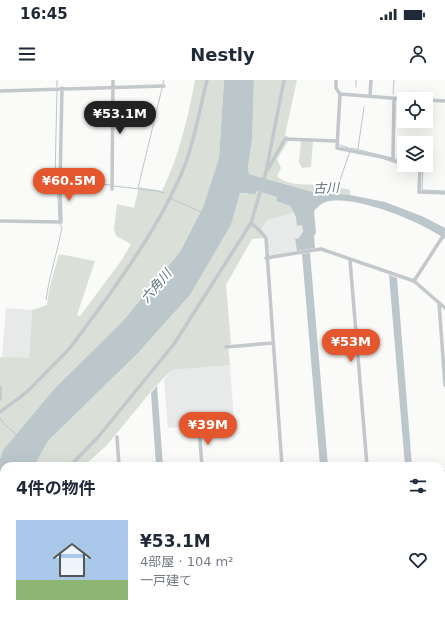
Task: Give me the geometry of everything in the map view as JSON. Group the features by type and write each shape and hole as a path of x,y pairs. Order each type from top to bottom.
{"street":[{"path":"112,188 113,80"},
{"path":"0,412 31,388 36,380 43,376 68,349 93,318 146,241 177,185 186,163 207,80"},
{"path":"74,462 99,436 174,344 251,223 265,178 284,80"},
{"path":"336,80 336,88 340,94 337,148 393,158 397,160"},
{"path":"370,96 371,80"},
{"path":"0,91 58,88 162,86"},
{"path":"0,221 59,222 60,176 58,88"},
{"path":"340,94 397,98"},
{"path":"392,98 393,158"},
{"path":"433,101 445,102"},
{"path":"266,172 285,139 337,141"},
{"path":"420,172 419,192 445,193"},
{"path":"251,223 266,238 266,258 282,462"},
{"path":"414,281 445,233"},
{"path":"266,258 322,249 414,281 445,308"},
{"path":"350,260 367,462"},
{"path":"439,303 445,385"},
{"path":"226,347 272,343"},
{"path":"0,387 0,399"},
{"path":"199,426 202,462"},
{"path":"117,437 119,462"}],"shaded area":[{"path":"195,80 224,80 219,158 203,207 180,252 122,322 55,388 3,450 0,459 0,357 29,358 32,310 47,305 49,290 59,254 95,261 77,315 80,316 121,261 131,244 116,236 114,229 117,204 134,208 139,187 162,191 182,137"},
{"path":"254,80 297,80 285,135 290,138 277,159 281,168 277,176 287,182 307,185 335,186 350,190 350,195 313,192 249,174 248,167 252,140"},
{"path":"301,141 313,141 311,167 302,168 299,162"},
{"path":"256,191 277,197 276,201 290,206 293,213 267,220 261,229 267,238 252,239 226,285 231,344 228,345 230,365 172,370 154,388 107,445 88,462 36,462 48,441 137,354 190,295 231,225 240,193 246,194"},
{"path":"293,213 302,225 303,229 299,238 295,239 297,251 267,257 267,238 261,229 267,220"},
{"path":"6,308 32,310 29,359 2,357"},
{"path":"230,365 234,422 168,428 164,380 172,370"}],"water":[{"name":"六角川","path":"224,80 254,80 252,140 248,167 249,174 313,192 350,195 385,202 424,217 445,228 445,239 420,225 387,211 353,202 338,201 324,203 314,211 316,233 314,236 315,248 297,251 295,239 299,238 303,231 302,225 297,226 296,217 290,206 276,201 277,197 257,191 255,194 240,193 231,225 190,295 137,354 48,441 36,462 0,462 3,450 55,388 122,322 180,252 203,207 219,158"},
{"path":"310,253 328,462 320,462 302,254"},
{"path":"389,275 397,278 412,462 405,462"},
{"path":"157,386 163,462 156,462 151,393"}],"waterway":[{"path":"57,80 57,87"},
{"path":"138,188 164,80"},
{"path":"356,80 356,87"},
{"path":"393,94 394,80"},
{"path":"57,91 55,177 59,178"},
{"path":"358,149 364,107"},
{"path":"339,145 349,148"},
{"name":"古川","path":"337,194 338,186 351,148 392,158"},
{"path":"423,172 422,190 445,191"},
{"path":"57,178 59,221"},
{"path":"62,179 110,185"},
{"path":"113,186 164,193"},
{"path":"172,199 201,212"},
{"path":"46,300 62,227 60,224"},
{"path":"0,418 5,425 16,434"}]}
